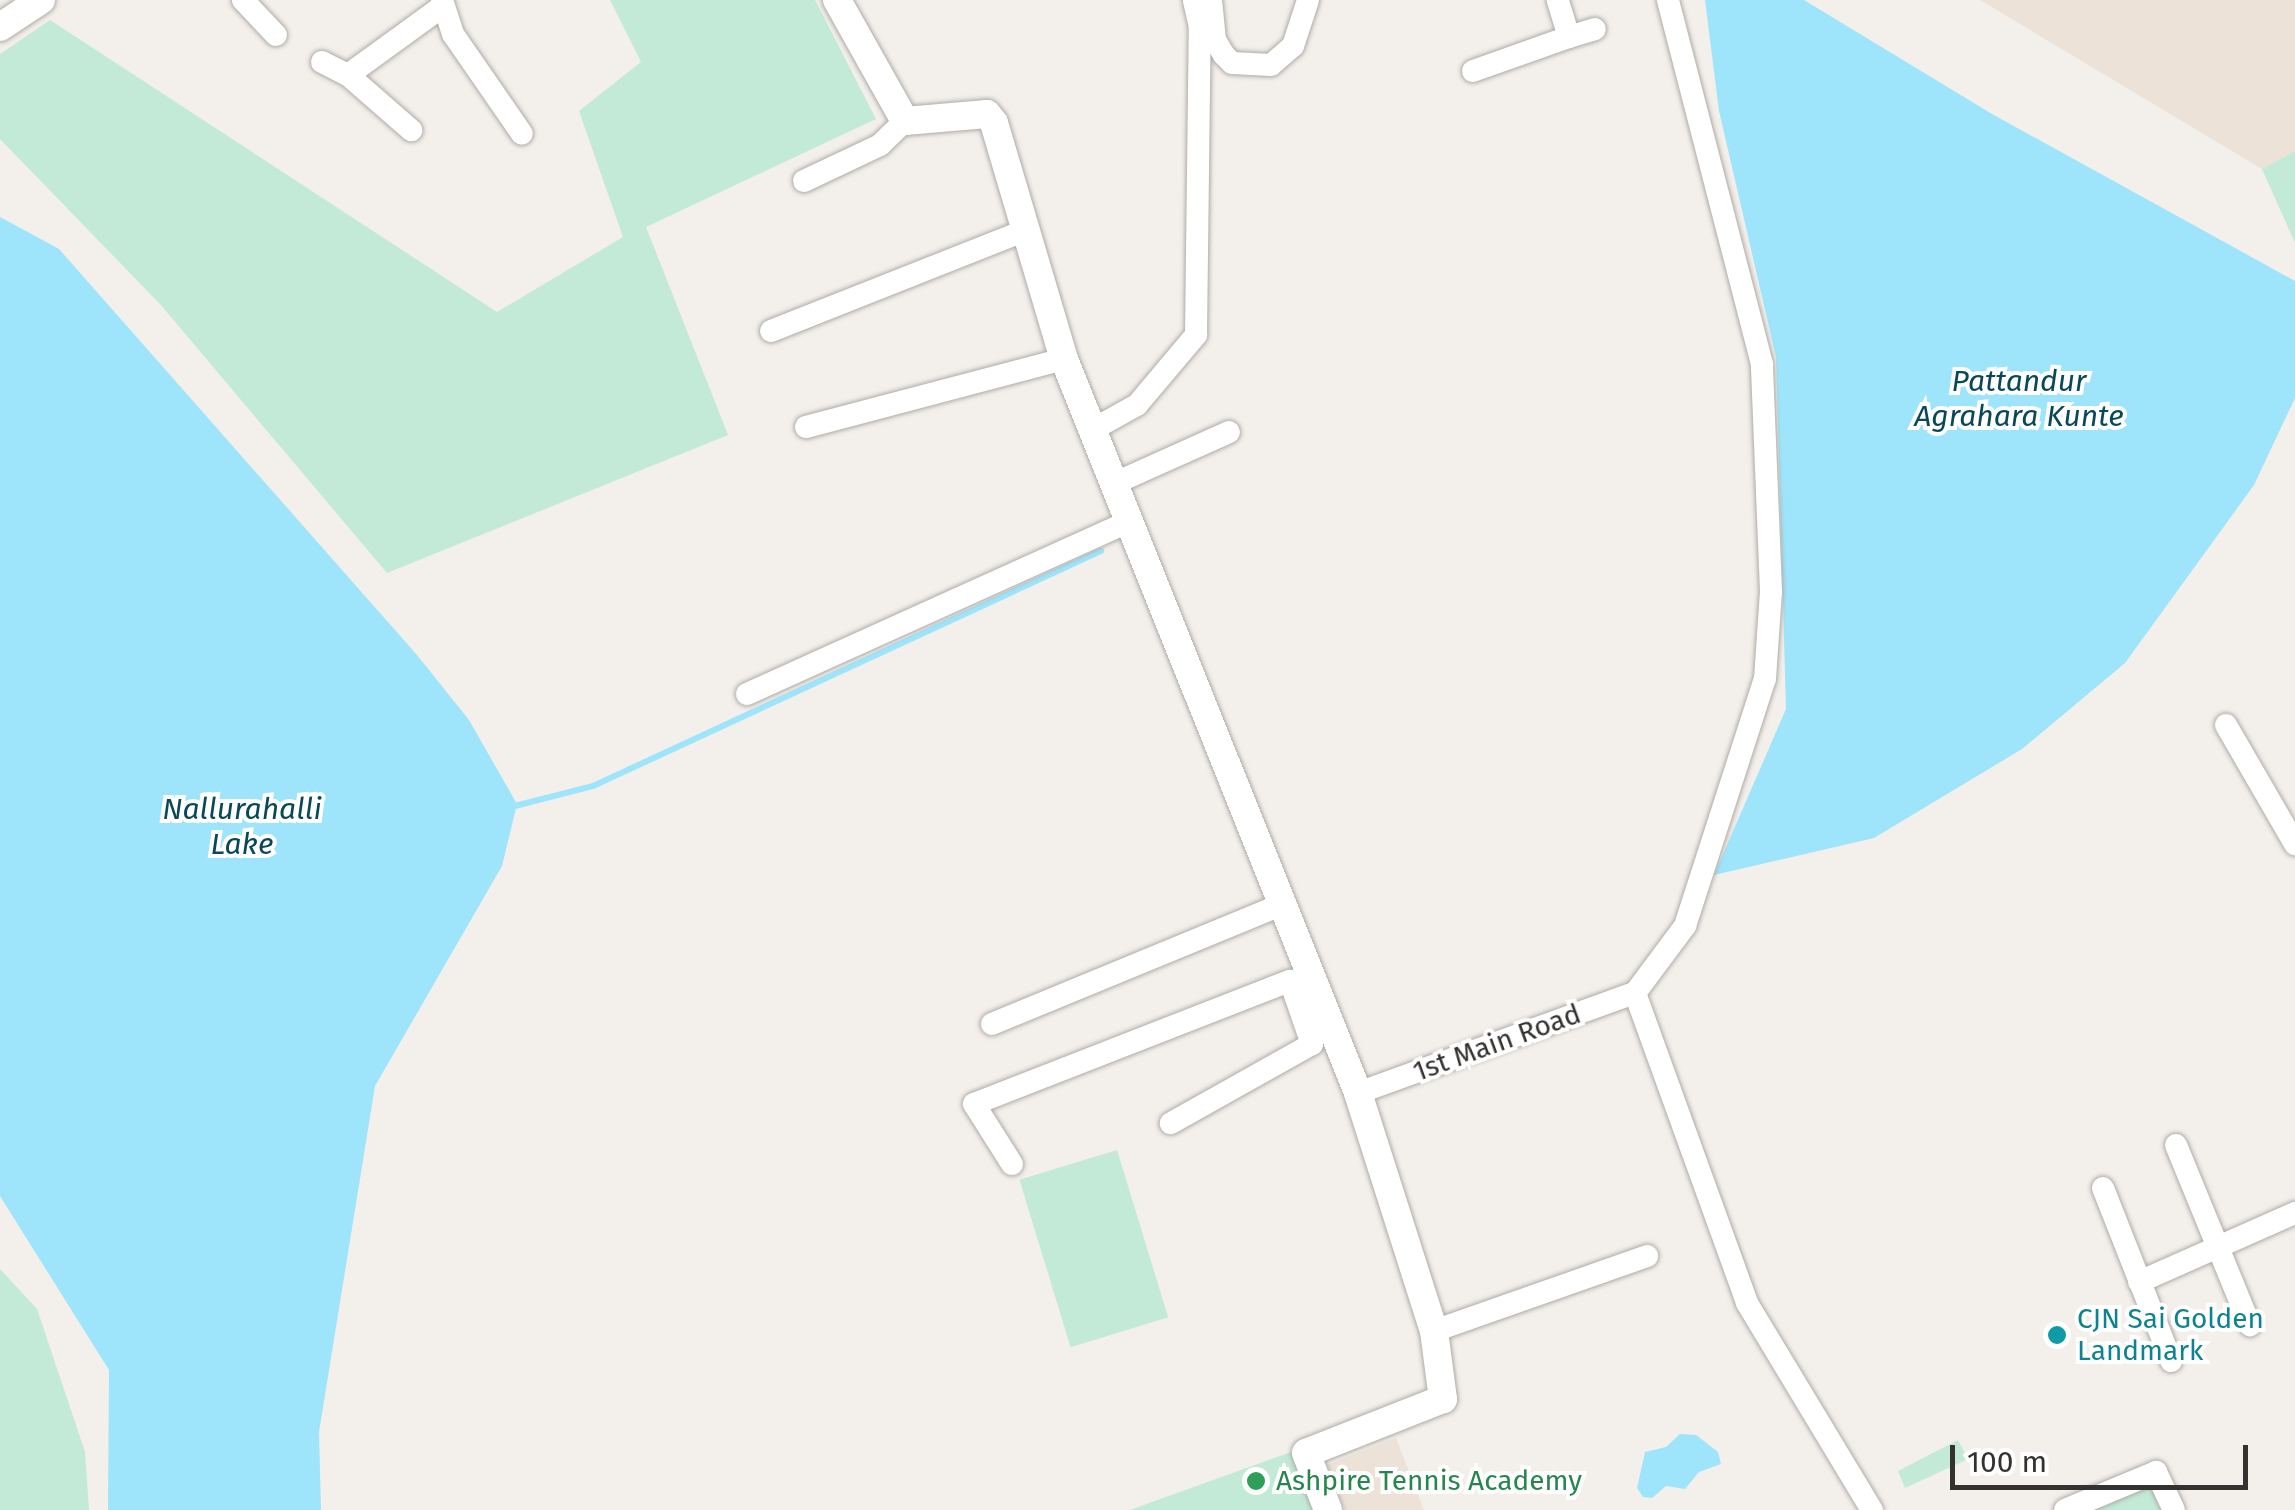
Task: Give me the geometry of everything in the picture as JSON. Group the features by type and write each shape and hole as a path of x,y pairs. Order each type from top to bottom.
{"street":[{"path":"0,27 41,0"},
{"path":"243,0 276,35"},
{"path":"837,0 905,122"},
{"path":"1092,430 1136,406 1196,335 1200,27 1194,0"},
{"path":"1211,0 1215,40 1232,63 1270,66 1293,46 1308,0"},
{"path":"1558,0 1568,37"},
{"path":"1668,0 1762,364 1769,656 1685,926 1636,993 1748,1303 1872,1510"},
{"path":"348,75 442,3 453,34 522,134"},
{"path":"1473,71 1595,30"},
{"path":"322,62 348,75 411,130"},
{"path":"804,181 880,145 905,122 987,114 1064,359 1280,905 1312,1009 1312,1044 1171,1123"},
{"path":"771,331 1026,230"},
{"path":"806,427 1064,359"},
{"path":"1113,484 1229,432"},
{"path":"747,694 1126,523"},
{"path":"2226,724 2295,844"},
{"path":"992,1024 1280,905"},
{"path":"1012,1164 974,1104 1290,981 1312,1009 1358,1093 1434,1332 1443,1399 1306,1453 1328,1510"},
{"name":"1st Main Road","path":"1358,1093 1636,993"},
{"path":"2176,1145 2250,1324"},
{"path":"2103,1188 2171,1362"},
{"path":"2139,1282 2295,1213"},
{"path":"1434,1332 1648,1256"},
{"path":"2065,1510 2156,1472 2174,1510"}],"shaded area":[{"path":"1980,0 2295,0 2295,151 2262,169"},
{"path":"1396,1438 1424,1510 1345,1510 1327,1465"}],"green space":[{"path":"610,0 815,0 876,119 646,227 728,435 387,573 160,304 0,139 0,54 50,20 497,312 623,237 579,111 641,62"},
{"path":"2295,151 2295,243 2262,169"},
{"path":"1117,1150 1168,1317 1071,1347 1019,1180"},
{"path":"0,1269 37,1309 85,1452 89,1510 0,1510"},
{"path":"1958,1440 1968,1459 1905,1488 1898,1471"},
{"name":"Ashpire Tennis Academy","path":"1291,1452 1313,1510 1130,1510"},
{"path":"2148,1482 2161,1510 2082,1510"}],"water":[{"name":"Pattandur Agrahara Kunte","path":"1705,0 1804,0 1992,114 2295,281 2295,398 2254,485 2125,663 2022,749 1874,838 1714,875 1786,709 1776,357 1719,111"},
{"name":"Nallurahalli Lake","path":"0,217 59,249 417,655 469,720 517,804 502,866 375,1086 319,1432 321,1510 108,1510 109,1370 0,1196"},
{"path":"1680,1434 1696,1435 1718,1452 1721,1464 1699,1472 1685,1489 1666,1486 1652,1498 1643,1497 1637,1488 1645,1452 1666,1447"}],"waterway":[{"path":"511,807 593,786 1101,551"}],"place":[{"name":"CJN Sai Golden Landmark","path":"2057,1335"},
{"name":"Ashpire Tennis Academy","path":"1256,1481"}]}
